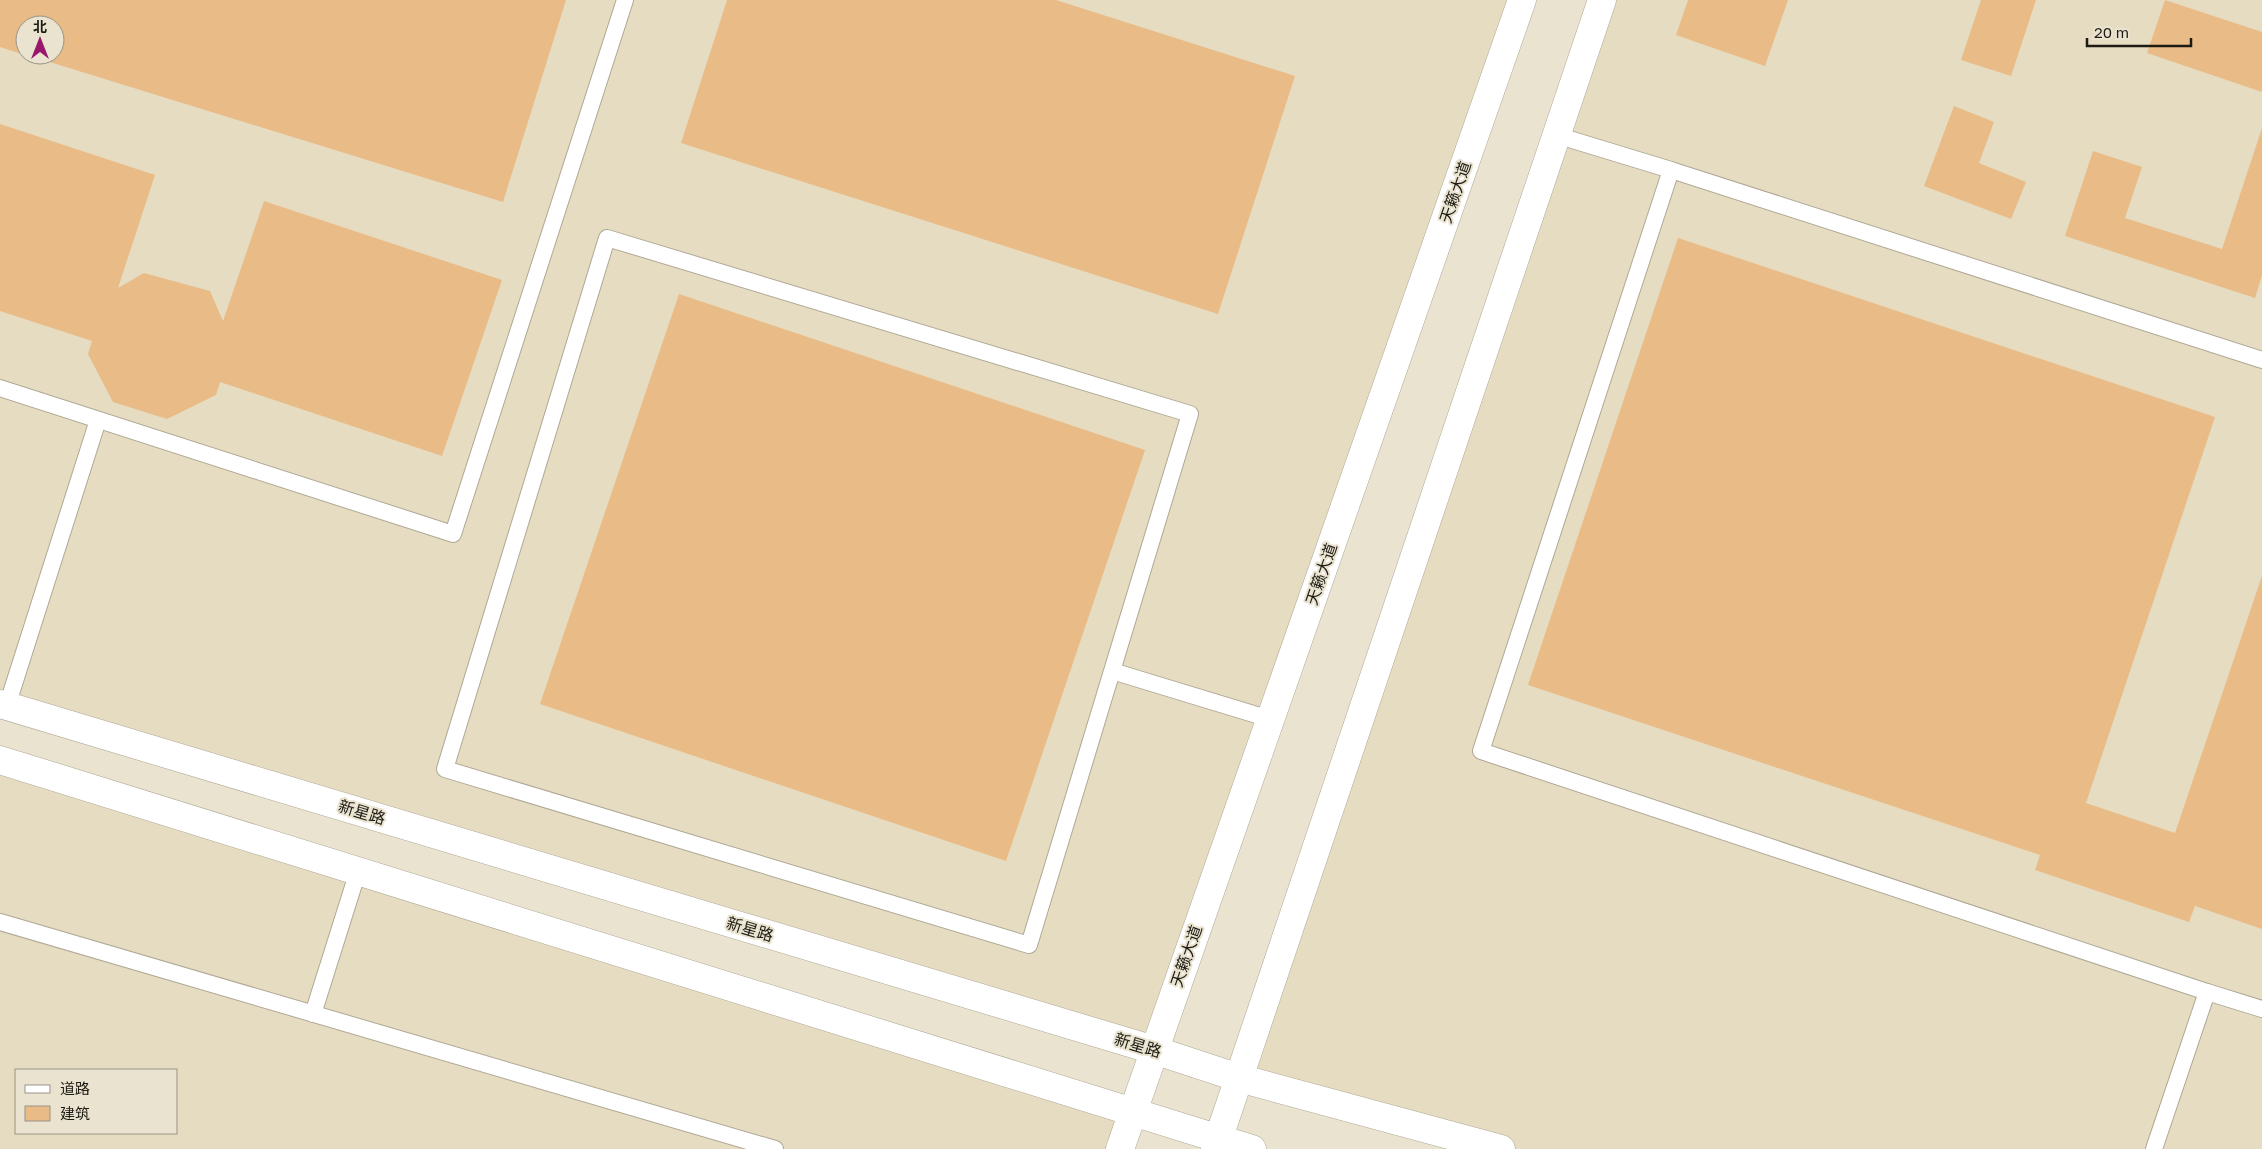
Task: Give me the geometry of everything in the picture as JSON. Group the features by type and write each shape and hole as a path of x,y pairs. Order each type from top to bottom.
{"street":[{"name":"天籁大道","path":"1120,1149 1522,0"},
{"path":"1216,1144 1602,0"},
{"name":"新星路","path":"3,705 1154,1050 1239,1078 1501,1149"},
{"path":"0,760 1133,1110 1216,1144 1252,1149"}],"lane":[{"path":"0,388 453,534 625,0"},
{"path":"1556,135 1671,170 2262,360"},
{"path":"1671,170 1480,751 2262,1009"},
{"path":"607,238 1190,414 1112,671 1029,945 445,769 607,238"},
{"path":"3,705 98,420"},
{"path":"1112,671 1270,719"},
{"path":"313,1014 358,871"},
{"path":"0,922 775,1149"},
{"path":"2154,1149 2207,992"}],"shaded area":[{"path":"0,0 1522,0 1154,1050 0,704"},
{"path":"1602,0 2262,0 2262,1149 1489,1149 1239,1078"},
{"path":"0,760 1133,1111 1120,1149 0,1149"}],"building":[{"path":"0,0 566,0 503,202 59,65 65,65 65,15 15,15 15,52 0,47"},
{"path":"727,0 1056,0 1295,76 1218,314 681,143"},
{"path":"1688,0 1788,0 1765,66 1676,35"},
{"path":"1981,0 2036,0 2011,76 1961,60"},
{"path":"2165,0 2262,32 2262,92 2147,53"},
{"path":"1954,106 1994,122 1979,163 2026,182 2011,219 1924,186"},
{"path":"0,124 155,175 118,288 144,273 210,291 223,321 264,201 502,280 442,456 220,382 216,395 167,419 113,402 88,354 92,341 0,311"},
{"path":"2262,128 2262,275 2255,298 2065,236 2093,151 2142,167 2125,218 2222,249"},
{"path":"1678,238 2215,417 2086,803 2175,833 2262,576 2262,929 2195,906 2189,922 2035,870 2040,855 1528,685"},
{"path":"679,294 1145,450 1006,861 540,704"}]}
